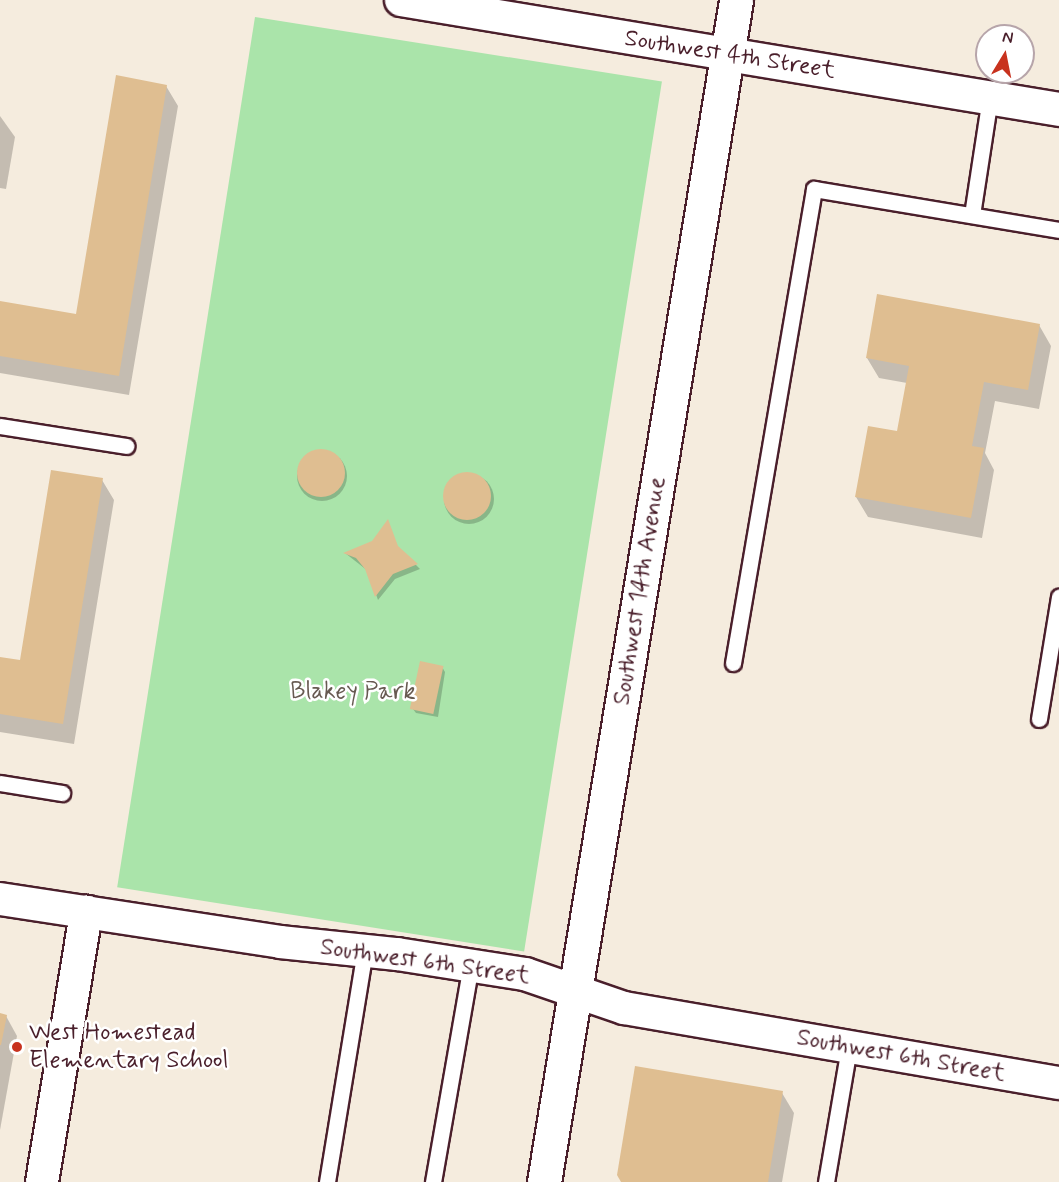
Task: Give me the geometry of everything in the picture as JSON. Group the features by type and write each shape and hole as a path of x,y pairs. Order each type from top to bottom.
{"street":[{"name":"Southwest 4th Street","path":"401,0 1059,109"},
{"name":"Southwest 14th Avenue","path":"544,1182 736,0"},
{"name":"Southwest 6th Street","path":"0,898 525,974 624,1008 1059,1083"},
{"path":"42,1182 86,912"}],"lane":[{"path":"972,215 990,97"},
{"path":"734,663 814,189 1059,230"},
{"path":"0,426 126,446"},
{"path":"1039,718 1059,597"},
{"path":"0,783 62,793"},
{"path":"327,1182 365,951"},
{"path":"433,1182 471,965"},
{"path":"826,1182 849,1047"}],"green space":[{"name":"Blakey Park","path":"255,17 662,81 524,952 117,887"}],"building":[{"path":"116,75 167,85 119,376 0,356 0,301 76,314"},
{"path":"877,294 1040,324 1028,390 984,382 972,446 984,448 971,518 855,497 868,426 897,431 909,366 866,358"},
{"path":"316,449 326,449 341,459 345,473 344,482 335,493 326,497 316,497 301,487 297,478 297,468 307,453"},
{"path":"51,470 103,478 63,724 0,714 0,657 20,660"},
{"path":"462,472 472,472 487,482 491,496 490,505 481,516 472,520 462,520 447,510 443,501 443,491 453,476"},
{"path":"388,519 398,546 418,564 393,574 375,597 365,569 356,558 343,553 372,541"},
{"path":"420,661 443,666 433,714 410,709"},
{"path":"0,1013 7,1015 1,1045 0,1045"},
{"path":"635,1066 783,1091 768,1182 621,1182 617,1175"}],"place":[{"name":"West Homestead Elementary School","path":"17,1047"}]}
